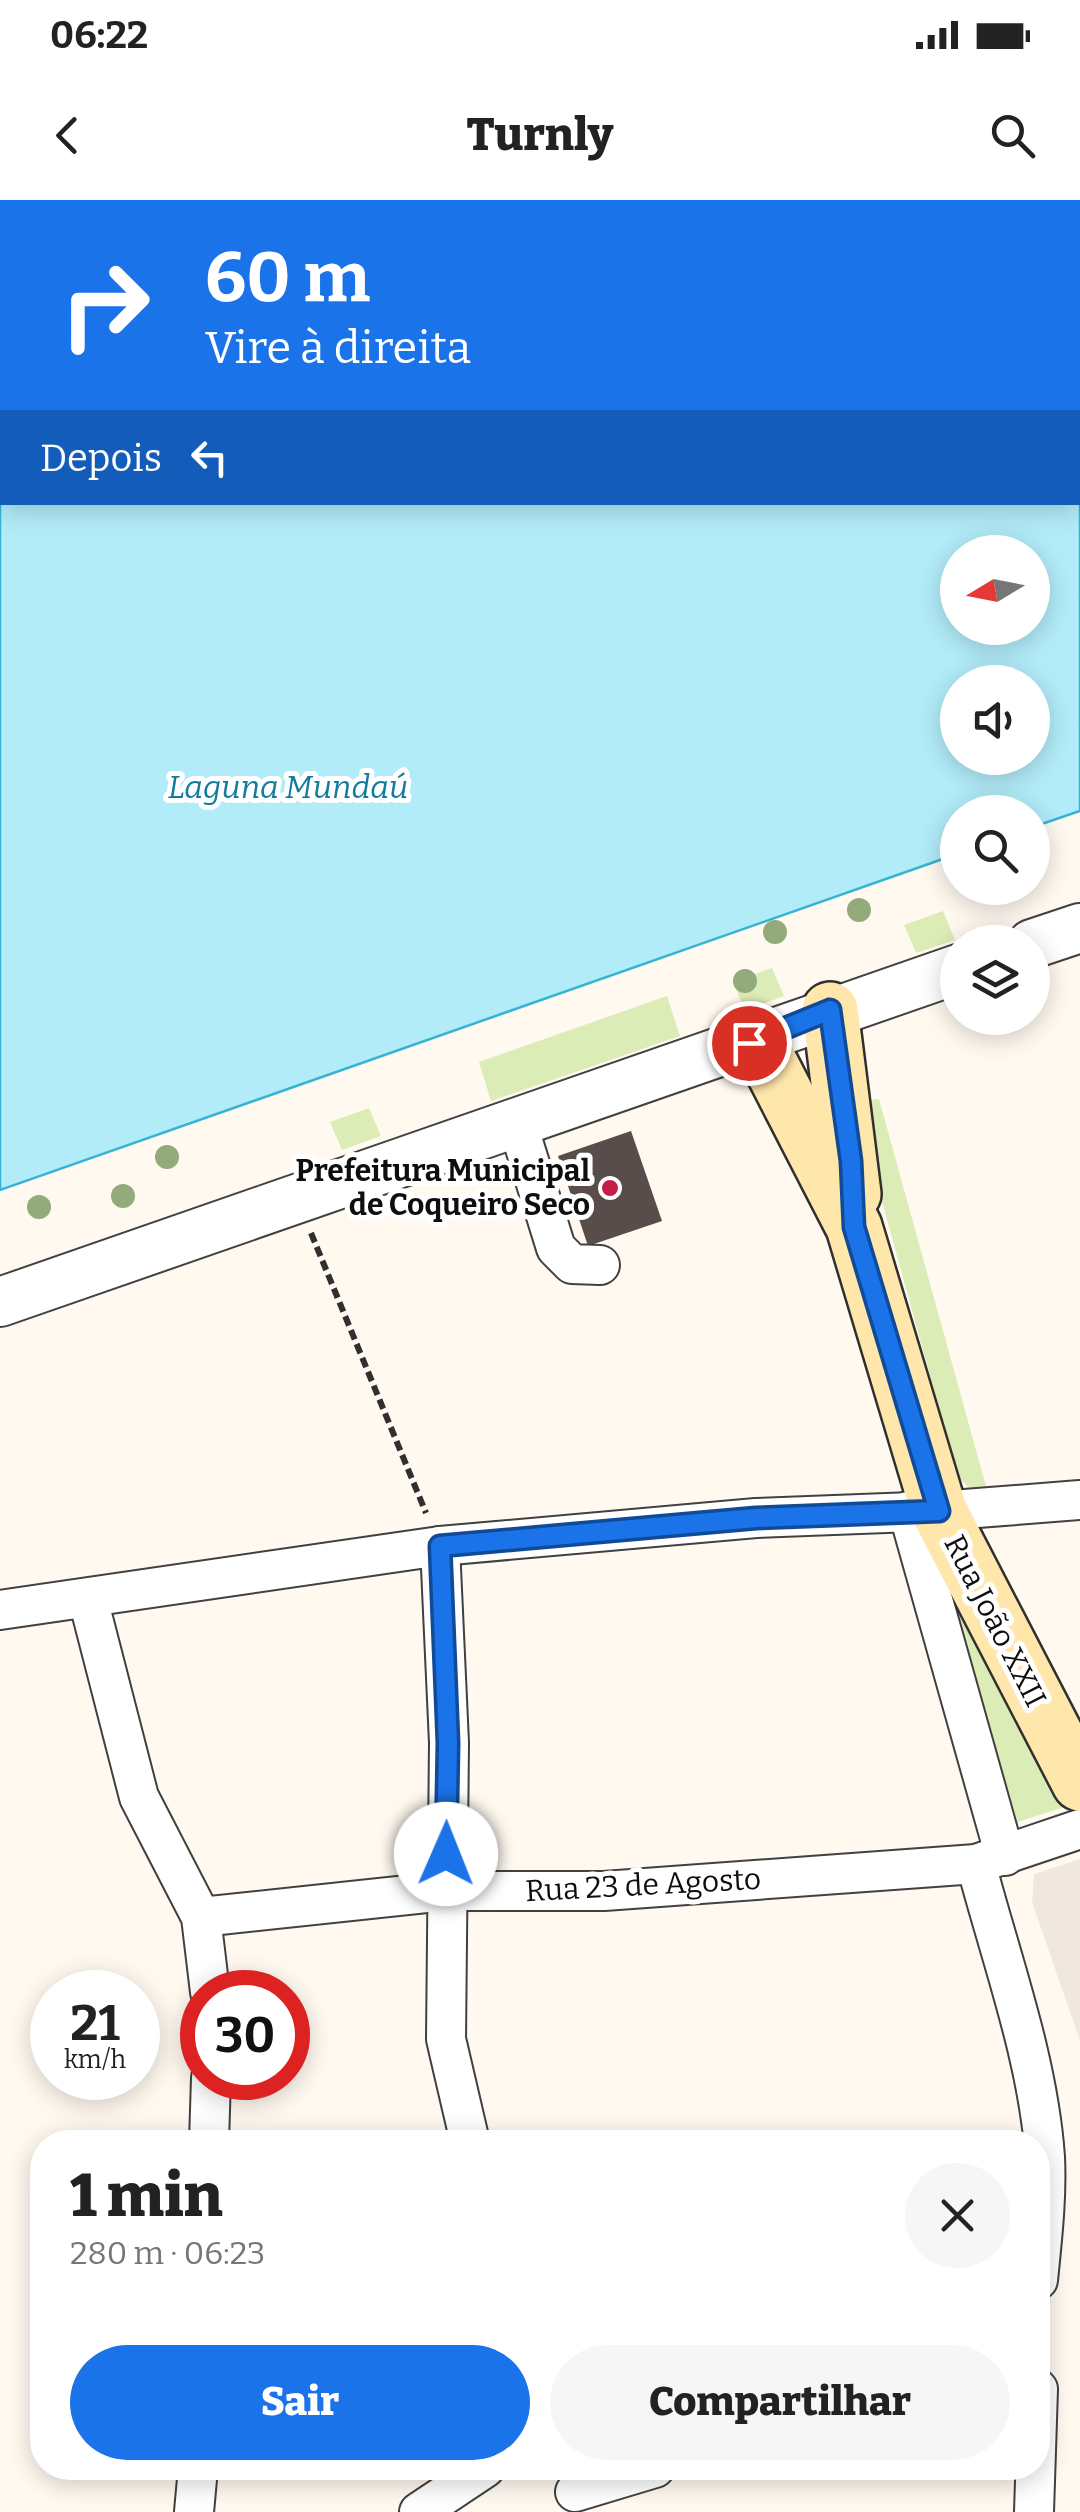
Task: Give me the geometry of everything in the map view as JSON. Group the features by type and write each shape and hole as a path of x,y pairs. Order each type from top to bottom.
{"main road":[{"path":"830,1010 851,1161 854,1227"},
{"path":"749,1043 770,1062 854,1227"},
{"name":"Rua João XXII","path":"854,1227 924,1511 1080,1783"}],"street":[{"path":"1050,938 1080,928"},
{"path":"0,1302 298,1202 749,1043 830,1010 940,975"},
{"path":"518,1122 556,1248 572,1264 600,1265"},
{"path":"0,1610 440,1546 756,1518 1080,1500"},
{"path":"924,1511 1041,2130"},
{"path":"440,1546 448,1743 446,2039 467,2130"},
{"path":"88,1599 139,1798 201,1916 207,1970"},
{"name":"Rua 23 de Agosto","path":"201,1916 445,1892 604,1890 991,1860 1080,1829"},
{"path":"209,2130 210,2100"},
{"path":"194,2512 197,2480"},
{"path":"419,2512 466,2480"},
{"path":"574,2490 611,2480"},
{"path":"1034,2512 1035,2480"}],"path":[{"path":"298,1202 440,1546"}],"green space":[{"path":"943,911 949,925 940,925 940,945 916,953 904,925"},
{"path":"772,968 784,996 745,1010 733,982"},
{"path":"667,996 680,1036 491,1101 479,1062"},
{"path":"851,1026 869,1100 879,1099 987,1490 972,1490 958,1477 840,1049"},
{"path":"369,1108 381,1136 342,1150 330,1122"},
{"path":"931,1553 1071,1805 1008,1825"}],"shaded area":[{"path":"1080,1859 1080,2041 1032,1902 1034,1874"}],"water":[{"name":"Laguna Mundaú","path":"0,505 1080,505 1080,811 1050,821 1050,795 940,795 940,860 0,1190"}],"building":[{"name":"Prefeitura Municipal de Coqueiro Seco","path":"631,1131 662,1221 588,1246 558,1156"}],"place":[{"name":"Prefeitura Municipal de Coqueiro Seco","path":"610,1188"}],"route":[{"path":"446,1854 448,1743 440,1546 756,1518 939,1511 854,1227 851,1161 830,1010 749,1043"}]}
